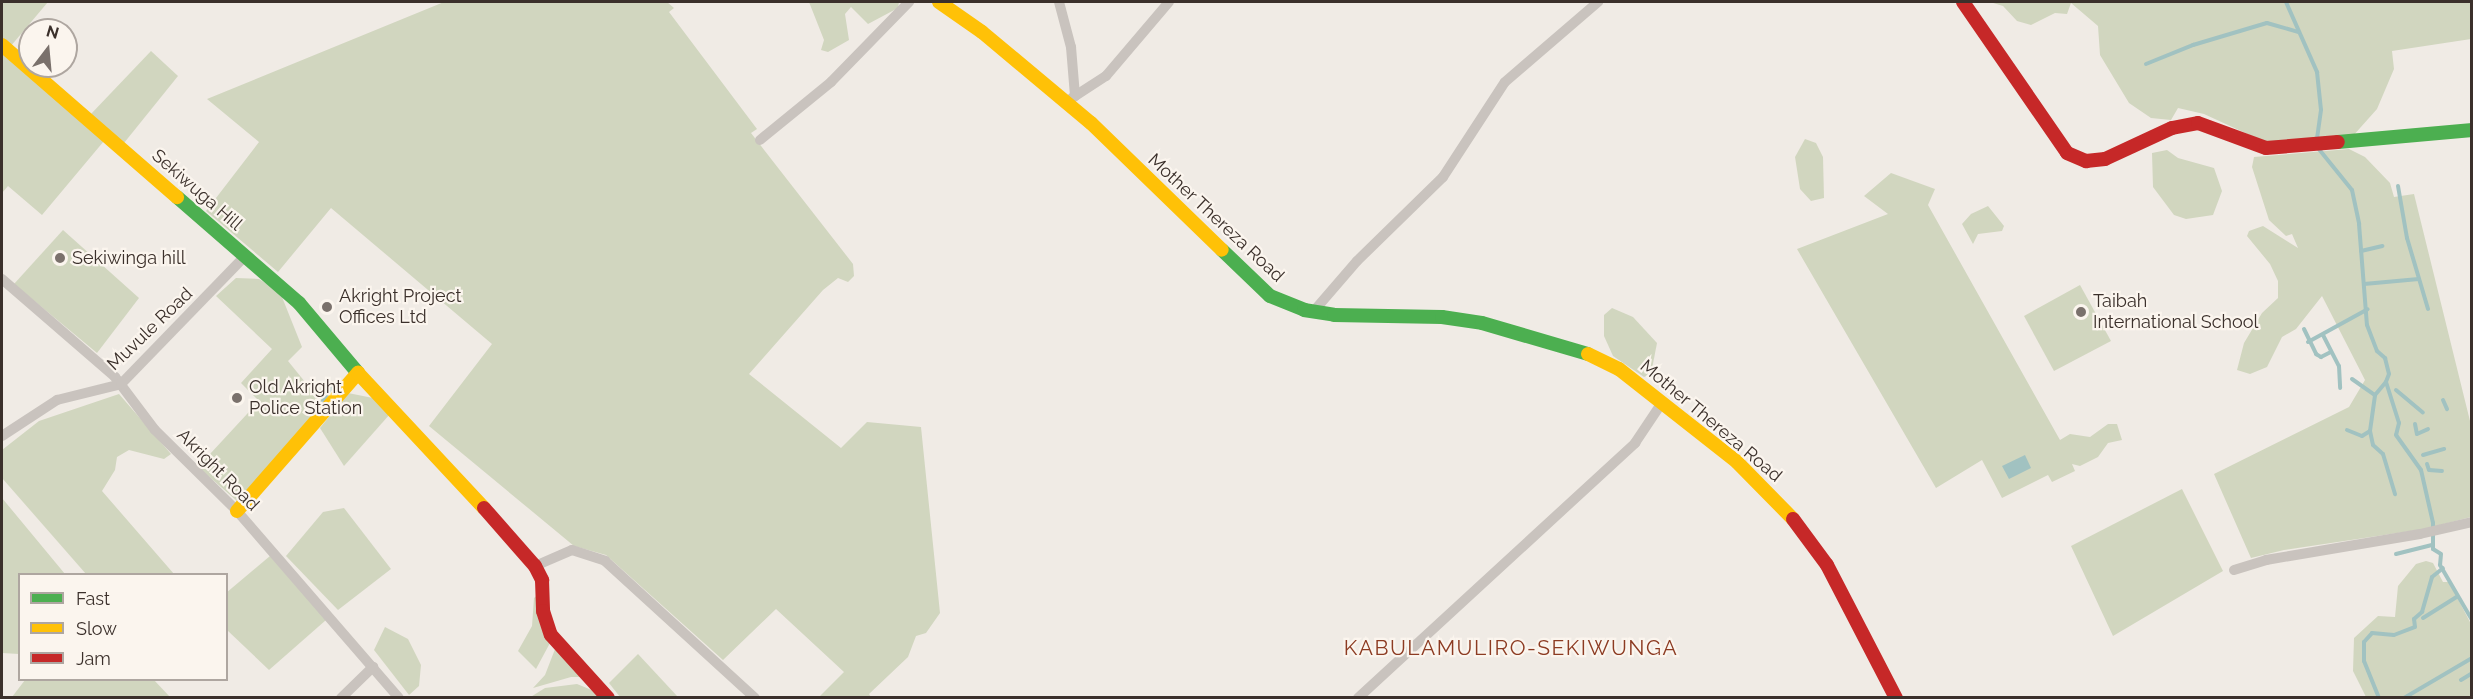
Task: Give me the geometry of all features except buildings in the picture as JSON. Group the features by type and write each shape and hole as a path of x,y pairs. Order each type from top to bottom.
{"street":[{"path":"760,140 831,82 909,2"},
{"name":"Mother Thereza Road","path":"939,2 1071,99 1255,284 1285,303 1313,312 1357,318 1442,317 1518,331 1609,363 1663,401 1760,482 1802,530 1851,606 1896,698"},
{"path":"1059,2 1071,46 1071,99"},
{"path":"1071,99 1112,71 1169,2"},
{"path":"1313,312 1358,261 1443,177 1505,82 1598,2"},
{"path":"1963,2 2052,132 2075,158 2086,161 2105,159 2172,128 2198,123 2219,128 2254,147 2311,147 2472,130"},
{"name":"Sekiwuga Hill","path":"2,45 304,308 398,418 419,434 535,566"},
{"name":"Muvule Road","path":"2,436 49,403 87,390 121,384 245,256"},
{"name":"Akright Road","path":"2,279 121,384 155,430 237,511 399,698"},
{"path":"237,511 358,373"},
{"path":"1358,698 1635,443 1663,401"},
{"path":"2234,570 2266,560 2420,534 2472,522"},
{"path":"608,698 551,635 543,611 542,580 535,566 572,550 605,561 755,698"},
{"path":"341,698 373,667"}],"green space":[{"path":"2,2 48,2 34,18 18,18 18,38 10,47 2,40"},
{"path":"444,2 667,2 674,8 669,12 757,129 751,133 853,264 854,276 848,282 838,278 823,290 749,374 841,448 867,422 921,427 940,613 926,633 916,636 908,657 869,694 871,697 819,697 844,672 776,609 723,660 606,555 574,546 429,426 492,344 331,208 278,272 206,211 259,142 207,99"},
{"path":"809,2 899,2 898,8 868,24 851,7 845,14 849,40 828,52 821,50 824,40"},
{"path":"1990,2 2471,2 2471,39 2392,51 2394,69 2377,109 2352,137 2267,143 2204,114 2178,108 2171,120 2151,118 2129,103 2100,55 2098,26 2071,3 2067,14 2055,13 2031,25 2017,21 2003,6"},
{"path":"151,51 178,76 124,143 90,115"},
{"path":"2,52 18,66 18,78 32,78 104,141 42,215 8,186 2,193"},
{"path":"1805,139 1816,143 1823,157 1824,198 1811,201 1800,189 1795,157"},
{"path":"2349,149 2365,157 2390,183 2394,197 2414,194 2471,425 2471,517 2424,529 2284,550 2251,558 2214,474 2349,407 2365,380 2322,296 2296,329 2282,337 2267,367 2250,374 2237,370 2244,343 2262,313 2278,298 2278,281 2270,264 2247,236 2249,231 2263,226 2298,248 2292,234 2286,236 2269,220 2252,167 2254,157"},
{"path":"2167,150 2178,158 2214,168 2222,191 2213,215 2186,219 2174,215 2153,187 2152,153"},
{"path":"1891,173 1935,189 1928,205 2060,440 2070,434 2090,437 2108,424 2117,424 2122,440 2108,443 2098,457 2080,466 2072,464 2075,471 2052,482 2048,475 2002,498 1982,460 1936,488 1797,249 1888,214 1864,196"},
{"path":"1988,206 2004,226 2002,231 1978,234 1973,244 1962,224 1971,214"},
{"path":"63,230 139,298 97,353 14,284"},
{"path":"236,278 259,279 280,292 302,347 288,361 314,393 326,385 322,408 237,501 198,467 259,401 241,383 272,349 216,296"},
{"path":"2080,285 2111,341 2054,371 2024,316"},
{"path":"1612,308 1633,317 1657,343 1651,374 1644,377 1613,356 1604,336 1604,315"},
{"path":"348,393 373,398 390,414 344,466 320,428"},
{"path":"119,394 171,454 164,459 129,450 117,457 115,470 102,491 173,573 85,573 2,478 2,450 39,421"},
{"path":"2182,489 2223,571 2113,636 2071,546"},
{"path":"2,498 64,573 18,573 18,654 2,653"},
{"path":"344,508 391,569 338,610 286,556 323,512"},
{"path":"270,556 326,620 269,670 228,631 228,591"},
{"path":"2426,561 2433,563 2443,582 2449,582 2471,624 2471,697 2366,697 2353,671 2354,638 2378,616 2395,617 2398,586 2416,564"},
{"path":"542,591 550,643 536,669 518,651 532,626 534,598"},
{"path":"385,627 408,639 421,665 419,686 409,695 374,650"},
{"path":"557,644 592,677 571,677 533,688 545,675"},
{"path":"638,654 678,697 620,697 609,683"},
{"path":"24,681 155,681 170,697 12,697"},
{"path":"577,684 611,698 529,698 545,688"}],"water":[{"path":"2025,455 2031,468 2009,479 2002,466"}],"waterway":[{"path":"2286,2 2317,72 2321,110 2317,140"},
{"path":"2146,64 2193,45 2267,23 2299,32"},
{"path":"2318,148 2352,190 2359,224 2367,325 2377,351 2385,358 2389,374 2386,382 2399,423 2396,435 2421,470 2433,523 2433,549 2441,554 2440,565 2472,620"},
{"path":"2398,186 2407,238 2428,309"},
{"path":"2361,251 2382,246"},
{"path":"2364,284 2419,279"},
{"path":"2308,342 2368,309"},
{"path":"2304,329 2316,354 2321,357 2331,352"},
{"path":"2323,335 2339,366 2340,388"},
{"path":"2352,379 2375,395"},
{"path":"2347,430 2362,436 2370,431 2375,395 2386,382"},
{"path":"320,406 332,386"},
{"path":"2396,390 2423,413"},
{"path":"2443,400 2447,409"},
{"path":"2415,424 2417,434 2428,429"},
{"path":"2370,431 2373,445 2383,454 2395,494"},
{"path":"2423,455 2444,449"},
{"path":"2427,464 2429,470 2442,471"},
{"path":"2396,554 2433,545"},
{"path":"2379,698 2364,661 2364,642 2372,633 2394,635 2415,627 2414,619 2422,612 2432,577 2443,568"},
{"path":"2423,618 2457,597"},
{"path":"2404,698 2472,658"},
{"path":"2461,680 2471,674"}],"traffic: fast":[{"path":"2338,142 2472,130"},
{"path":"177,197 299,303 358,373"},
{"path":"1222,250 1270,296 1304,310 1334,315 1442,317 1482,323 1588,354"}],"traffic: slow":[{"path":"939,2 982,32 1091,123 1222,250"},
{"path":"2,45 177,197"},
{"path":"1588,354 1619,369 1737,462 1793,519"},
{"path":"237,511 358,373 484,508"}],"traffic: jam":[{"path":"1963,2 2067,153 2086,161 2105,159 2172,128 2198,123 2266,148 2338,142"},
{"path":"484,508 535,566 542,580 543,611 551,635 608,698"},
{"path":"1793,519 1827,565 1896,698"}],"place":[{"name":"Sekiwinga hill","path":"60,258"},
{"name":"Akright Project Offices Ltd","path":"327,307"},
{"name":"Taibah International School","path":"2081,312"},
{"name":"Old Akright Police Station","path":"237,398"}],"district":[{"name":"KABULAMULIRO-SEKIWUNGA","path":"1511,648"}]}
